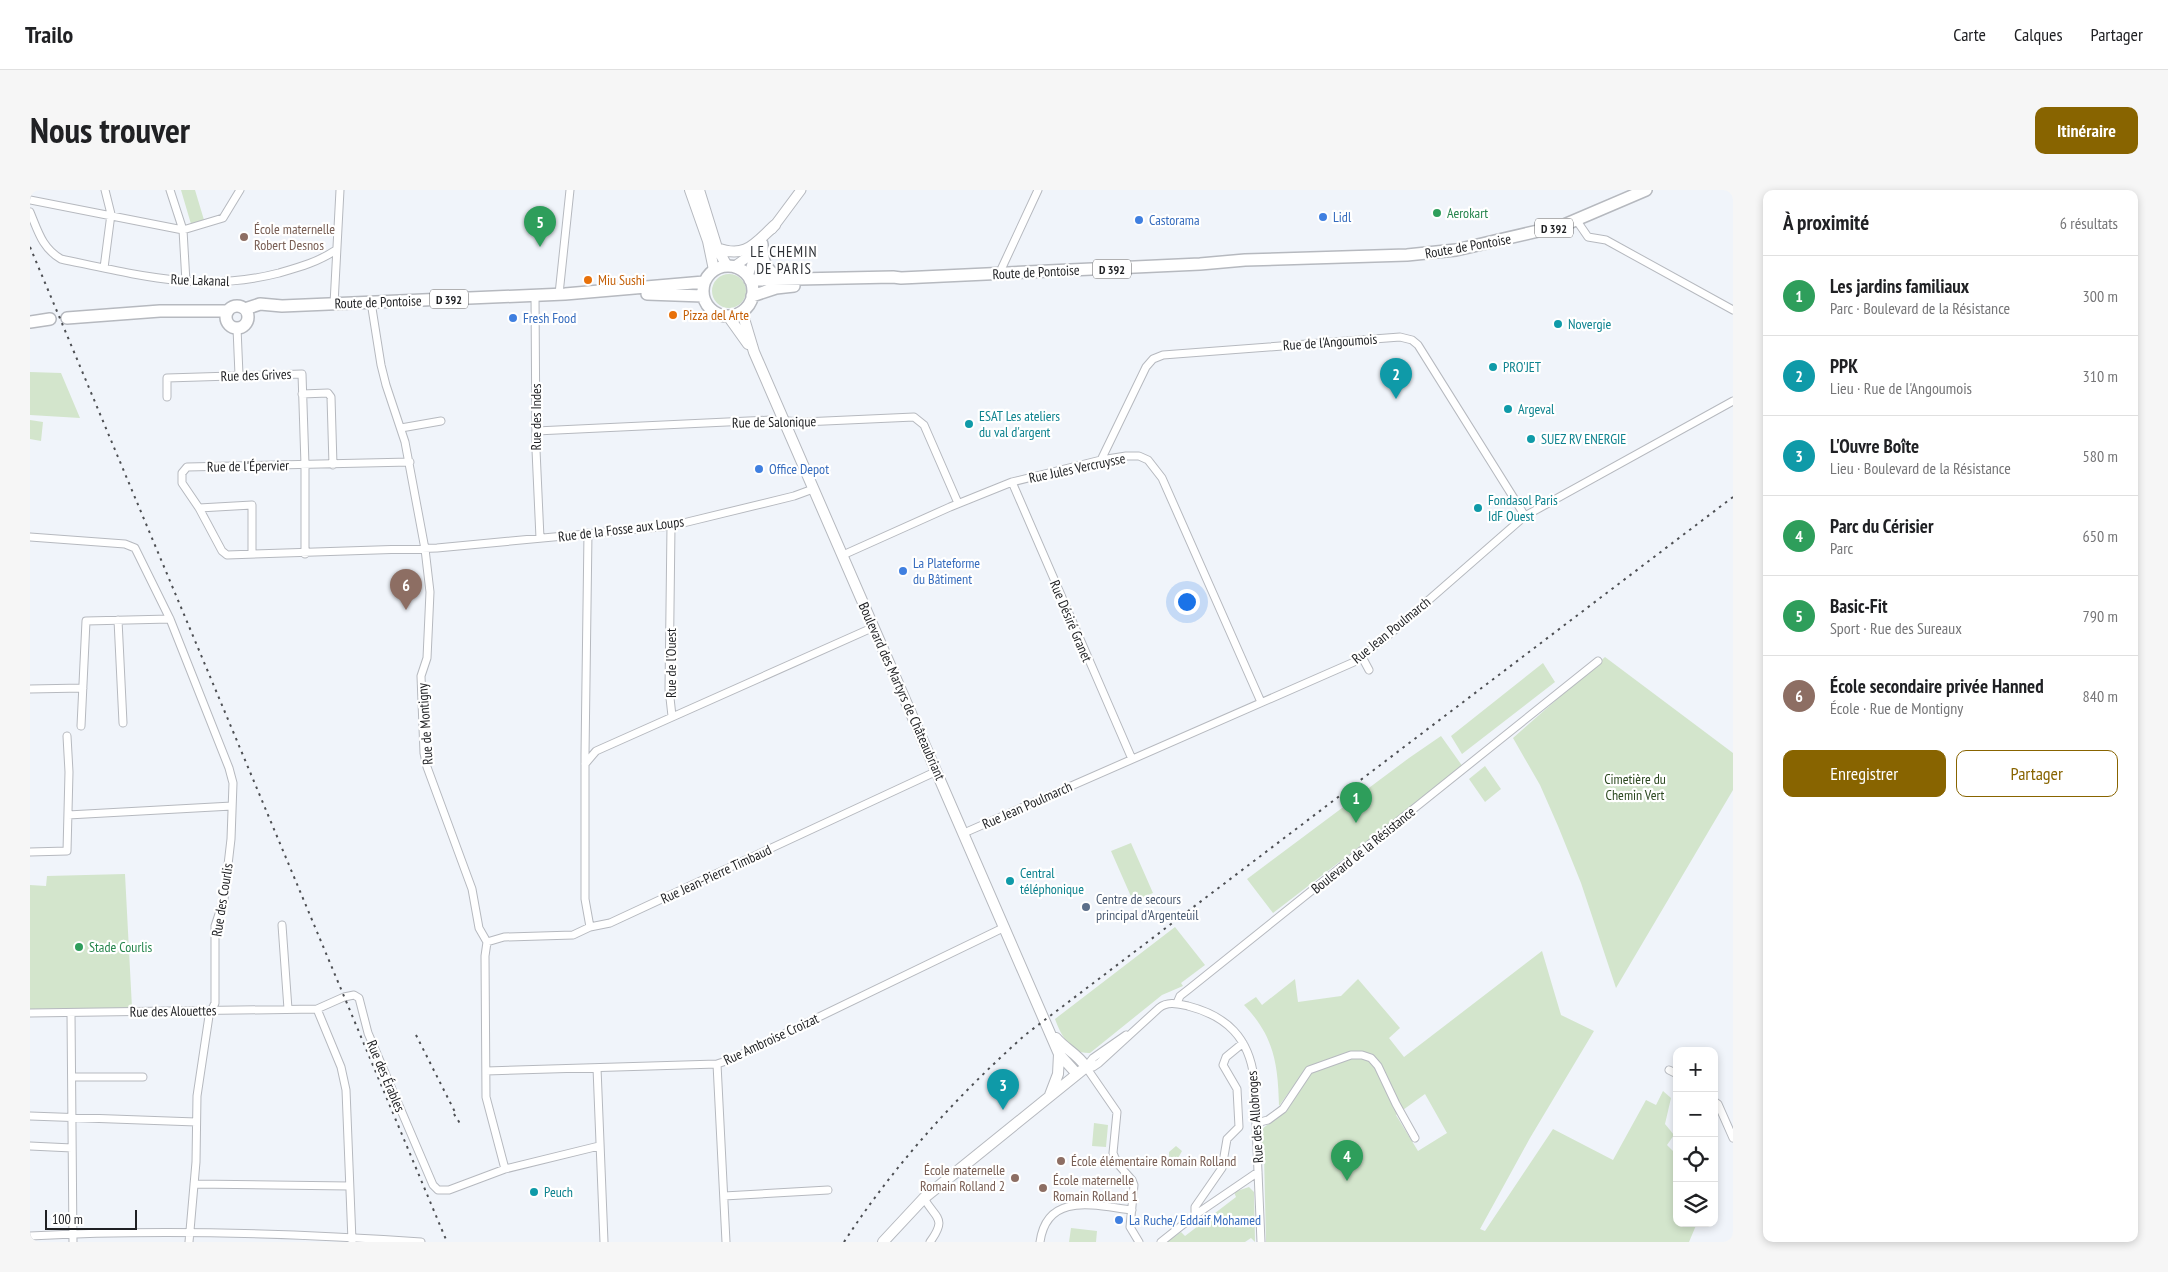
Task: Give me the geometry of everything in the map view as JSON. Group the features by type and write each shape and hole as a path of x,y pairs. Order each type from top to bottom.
{"main road":[{"path":"690,190 708,242 714,270"},
{"path":"699,190 717,248 731,266 749,278 752,296 747,307 742,312 728,316 714,312 703,296 704,282 714,270 731,266"},
{"name":"Route de Pontoise","path":"749,278 901,278 1200,264 1245,260 1281,261 1438,253 1520,237 1577,221 1646,190"},
{"path":"717,248 736,253 748,249 775,225"},
{"path":"761,246 764,265 768,271 782,279"},
{"name":"Route de Pontoise","path":"752,296 786,286 901,278"},
{"name":"Route de Pontoise","path":"246,313 260,304 282,306 562,294 704,282"},
{"name":"Route de Pontoise","path":"562,294 703,296"},
{"path":"236,306 246,313 245,324 238,328 229,324 228,315 236,306"},
{"path":"67,318 171,311 228,315"},
{"name":"Boulevard des Martyrs de Châteaubriant","path":"742,312 754,352 1059,1054 1077,1074"},
{"name":"Boulevard des Martyrs de Châteaubriant","path":"728,316 754,352"},
{"path":"30,318 50,319 30,322"},
{"name":"Boulevard des Martyrs de Châteaubriant","path":"1049,1030 1062,1046 1078,1056 1086,1067"},
{"name":"Boulevard des Martyrs de Châteaubriant","path":"1048,1098 1058,1074 1059,1054"},
{"name":"Boulevard de la Résistance","path":"882,1242 924,1198 1086,1067"}],"street":[{"path":"104,268 111,214 105,190"},
{"path":"170,190 183,230 186,282"},
{"path":"30,200 111,214 183,230 223,218 240,190"},
{"path":"334,304 340,190"},
{"path":"562,294 570,190"},
{"path":"749,278 761,246 801,190"},
{"path":"999,274 1038,190"},
{"name":"Rue Lakanal","path":"30,212 43,244 50,253 61,259 186,282 253,280 310,264 336,250"},
{"path":"1577,221 1588,236 1606,240 1733,310"},
{"path":"731,266 761,246"},
{"name":"Rue des Indes","path":"535,295 536,430 540,538"},
{"name":"Rue de Montigny","path":"372,302 384,378 410,462 426,549 430,592 427,658 421,676 426,767 472,889 479,928 487,942 485,956 488,1110 505,1169"},
{"path":"238,328 239,375"},
{"name":"Rue de l'Angoumois","path":"1101,460 1146,367 1153,359 1162,354 1400,337 1412,340 1418,345 1524,516"},
{"name":"Rue des Grives","path":"167,397 167,378 302,374 305,554"},
{"path":"302,394 330,395 333,465"},
{"name":"Rue Jean Poulmarch","path":"964,833 1354,662 1524,516 1733,401"},
{"name":"Rue de Salonique","path":"536,430 771,420 784,422 914,417 919,419 924,425 958,503"},
{"path":"401,428 441,421"},
{"name":"Rue Jules Vercruysse","path":"843,555 958,503 1012,482 1101,460 1138,456 1148,460 1157,468 1261,702"},
{"name":"Rue de l'Épervier","path":"225,554 199,508 182,483 182,473 188,468 410,462"},
{"name":"Rue Désiré Granet","path":"1012,482 1132,759"},
{"name":"Rue de la Fosse aux Loups","path":"225,554 305,554 426,549 671,526 794,496 813,489"},
{"path":"199,508 252,505 252,554"},
{"name":"Rue de l'Ouest","path":"584,764 596,751 672,716 669,690 671,526"},
{"path":"588,533 584,764 585,899 590,927"},
{"name":"Rue des Courlis","path":"30,537 132,546 170,619 231,776 232,806 224,898 214,926 215,1002 209,1016 197,1096 196,1162 189,1242"},
{"path":"81,726 86,621 170,619"},
{"path":"118,620 123,723"},
{"path":"672,716 874,627"},
{"path":"1362,656 1369,670"},
{"name":"Boulevard de la Résistance","path":"1086,1067 1093,1058 1122,1036 1129,1034 1163,1005 1177,1003 1180,996 1598,661"},
{"path":"30,689 83,688"},
{"path":"30,852 67,851 67,736"},
{"name":"Rue Jean-Pierre Timbaud","path":"487,942 504,937 573,935 590,927 610,923 937,771"},
{"path":"68,815 72,813 232,806"},
{"path":"282,926 288,1010"},
{"name":"Rue Ambroise Croizat","path":"486,1071 717,1064 732,1059 1005,927"},
{"name":"Rue des Érables","path":"317,1009 344,997 354,995 359,998 368,1033 377,1056 433,1185 440,1190 450,1190 505,1169"},
{"name":"Rue des Allobroges","path":"1177,1003 1212,1014 1223,1020 1243,1043 1253,1071 1262,1242"},
{"path":"317,1009 341,1067 346,1090 352,1240"},
{"name":"Rue des Alouettes","path":"30,1013 317,1009"},
{"path":"71,1013 73,1242"},
{"path":"1195,1215 1195,1207 1222,1168 1225,1142 1239,1127 1237,1090 1222,1065 1226,1057 1243,1043"},
{"path":"1256,1123 1268,1120 1282,1109 1309,1070 1351,1055 1362,1054 1371,1058 1378,1066 1414,1138"},
{"path":"717,1064 726,1242"},
{"path":"1086,1067 1117,1112 1113,1153 1116,1162 1132,1180 1134,1185 1131,1231 1138,1242"},
{"path":"597,1068 604,1242"},
{"path":"1669,1070 1673,1072"},
{"path":"72,1077 142,1077"},
{"path":"1718,1104 1733,1138"},
{"path":"30,1116 196,1122"},
{"path":"30,1146 72,1148"},
{"path":"505,1169 599,1146"},
{"path":"1161,1242 1195,1215 1258,1172"},
{"path":"194,1184 349,1186"},
{"path":"724,1196 828,1190"},
{"path":"924,1198 938,1215 938,1231 930,1242"},
{"path":"1040,1242 1043,1228 1053,1215 1064,1207 1078,1204 1132,1210"},
{"path":"30,1236 190,1231 421,1242"}],"green space":[{"path":"181,190 195,190 204,220 191,224"},
{"path":"729,274 741,279 746,291 741,303 729,308 717,303 712,291 717,279"},
{"path":"30,372 61,373 80,418 30,415"},
{"path":"30,420 43,422 41,441 30,439"},
{"name":"Cimetière du Chemin Vert","path":"1605,657 1733,753 1733,790 1616,988 1581,883 1558,826 1540,785 1513,738"},
{"path":"1543,663 1555,682 1462,754 1451,736"},
{"path":"1441,736 1463,767 1273,913 1247,879"},
{"path":"1485,766 1501,789 1485,802 1469,779"},
{"path":"1131,843 1153,893 1133,901 1111,851"},
{"name":"Stade Courlis","path":"125,874 132,1008 30,1009 30,885 46,886 47,876"},
{"path":"1175,927 1205,965 1181,983 1183,986 1162,995 1090,1053 1072,1047 1063,1037 1055,1019"},
{"path":"1542,951 1561,1015 1594,1031 1530,1138 1480,1229 1485,1231 1553,1129 1613,1160 1646,1100 1656,1105 1663,1091 1671,1098 1665,1124 1673,1134 1667,1145 1673,1151 1673,1227 1695,1227 1689,1242 1266,1242 1262,1129 1290,1106 1305,1070 1279,1106 1277,1077 1272,1051 1262,1028 1244,1005 1256,997 1262,1005 1295,979 1298,1002 1341,996 1358,979 1400,1028 1389,1038 1404,1057","holes":["1425,1094 1447,1133 1418,1151 1396,1115"]},
{"path":"1094,1123 1108,1125 1106,1147 1092,1146"},
{"path":"1176,1146 1182,1151 1173,1167 1169,1166 1169,1152"},
{"path":"1249,1187 1254,1192 1255,1242 1251,1238 1245,1242 1167,1242 1181,1232 1185,1236 1236,1197 1234,1192"},
{"path":"1071,1228 1097,1231 1096,1242 1069,1242"}],"railway":[{"path":"30,247 447,1242"},
{"path":"844,1242 884,1185 928,1132 1025,1035 1733,497"},
{"path":"416,1035 456,1114"},
{"path":"454,1114 461,1125"}],"place":[{"name":"Aerokart","path":"1437,213"},
{"name":"Lidl","path":"1323,217"},
{"name":"Castorama","path":"1139,220"},
{"name":"École maternelle Robert Desnos","path":"244,237"},
{"name":"Basic-Fit","path":"540,247"},
{"name":"Miu Sushi","path":"588,280"},
{"name":"Pizza del Arte","path":"673,315"},
{"name":"Fresh Food","path":"513,318"},
{"name":"Novergie","path":"1558,324"},
{"name":"PRO'JET","path":"1493,367"},
{"name":"PPK","path":"1396,399"},
{"name":"Argeval","path":"1508,409"},
{"name":"ESAT Les ateliers du val d'argent","path":"969,424"},
{"name":"SUEZ RV ENERGIE","path":"1531,439"},
{"name":"Office Depot","path":"759,469"},
{"name":"Fondasol Paris IdF Ouest","path":"1478,508"},
{"name":"La Plateforme du Bâtiment","path":"903,571"},
{"name":"École secondaire privée Hanned","path":"406,610"},
{"name":"Les jardins familiaux","path":"1356,823"},
{"name":"Central téléphonique","path":"1010,881"},
{"name":"Centre de secours principal d'Argenteuil","path":"1086,907"},
{"name":"Stade Courlis","path":"79,947"},
{"name":"L'Ouvre Boîte","path":"1003,1110"},
{"name":"École élémentaire Romain Rolland","path":"1061,1161"},
{"name":"École maternelle Romain Rolland 2","path":"1015,1178"},
{"name":"Parc du Cérisier","path":"1347,1181"},
{"name":"École maternelle Romain Rolland 1","path":"1043,1188"},
{"name":"Peuch","path":"534,1192"},
{"name":"La Ruche/ Eddaif Mohamed","path":"1119,1220"}],"district":[{"name":"LE CHEMIN DE PARIS","path":"784,260"}]}
